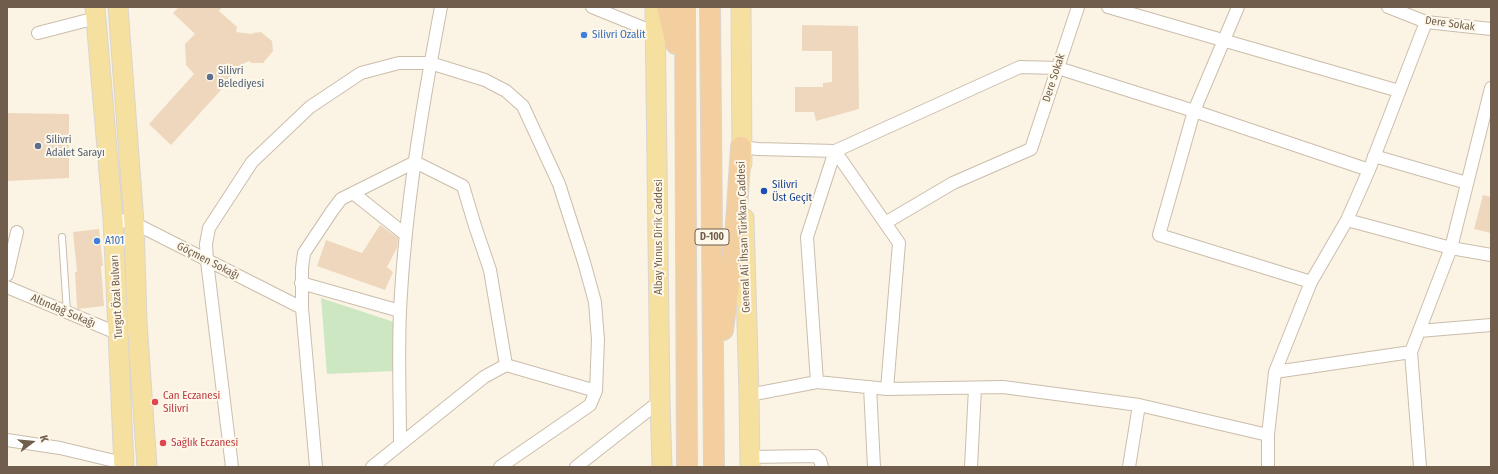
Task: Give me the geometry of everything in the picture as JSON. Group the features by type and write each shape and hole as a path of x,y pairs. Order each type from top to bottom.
{"highway":[{"path":"667,7 685,84"},
{"name":"D-100","path":"684,7 687,467"},
{"name":"D-100","path":"710,7 714,467"},
{"path":"713,394 724,328 735,239 741,147"}],"main road":[{"name":"Turgut Özal Bulvarı","path":"118,7 134,223 137,322 147,467"},
{"name":"Albay Yunus Dirik Caddesi","path":"655,7 662,467"},
{"name":"General Ali İhsan Türkkan Caddesi","path":"741,7 741,147 750,395 750,462"},
{"name":"Turgut Özal Bulvarı","path":"96,13 113,219 124,465"}],"street":[{"path":"400,444 400,311 406,235 430,63 441,7"},
{"path":"592,7 656,33"},
{"name":"Dere Sokak","path":"885,224 953,184 1031,149 1078,7"},
{"path":"1108,7 1224,39 1399,91"},
{"path":"1238,7 1194,112 1159,235 1311,282"},
{"name":"Dere Sokak","path":"1388,7 1426,22 1491,29"},
{"path":"38,33 96,13"},
{"path":"1268,467 1268,435 1276,372 1311,282 1347,220 1369,170 1426,22"},
{"path":"232,467 207,261 206,244 209,228 252,162 310,107 361,74 399,63 430,63 485,80 506,91 523,106 558,184 584,262 595,302 598,340 596,391 590,405 500,467"},
{"path":"741,147 758,149 835,151 1020,67 1058,68 1369,170"},
{"path":"1420,467 1411,352 1451,248 1491,88"},
{"path":"835,151 899,243 887,389"},
{"path":"817,382 807,237 835,151"},
{"path":"1374,156 1468,183"},
{"path":"316,467 302,308 301,283 304,253 332,210 341,200 416,162"},
{"path":"416,162 463,186 490,270 506,365"},
{"path":"353,193 406,235"},
{"name":"Göçmen Sokağı","path":"113,219 134,223 302,308"},
{"path":"1347,220 1451,248 1491,255"},
{"path":"7,275 17,232"},
{"path":"301,283 400,311"},
{"name":"Altındağ Sokağı","path":"7,287 119,334"},
{"path":"1419,332 1491,325"},
{"path":"1276,372 1411,352"},
{"path":"372,467 484,377 506,365 596,391"},
{"path":"750,395 817,382 887,389 1003,387 1139,405 1268,435"},
{"path":"870,387 874,467"},
{"path":"971,467 975,388"},
{"path":"576,467 660,401"},
{"path":"1130,467 1139,405"},
{"path":"7,440 60,448 124,465"},
{"path":"750,462 816,456 820,460 822,467"}],"lane":[{"path":"62,237 67,312"}],"green space":[{"path":"321,298 394,322 395,371 327,374"}],"building":[{"name":"Silivri Belediyesi","path":"179,7 222,7 219,11 237,27 236,32 252,34 261,32 272,41 273,51 263,63 251,63 249,61 236,67 236,71 219,88 221,90 171,145 149,124 194,74 186,65 185,44 195,34 173,13"},
{"path":"802,25 858,26 859,109 816,121 814,112 795,112 795,87 823,87 823,83 832,82 832,51 802,51"},
{"name":"Silivri Adalet Sarayı","path":"7,113 69,114 69,178 7,181"},
{"path":"1483,195 1491,197 1491,233 1474,229"},
{"path":"380,225 398,238 397,248 387,267 393,272 385,290 317,266 326,240 362,253"},
{"path":"99,229 103,266 101,266 104,306 78,309 75,272 77,272 73,232"}],"place":[{"name":"Silivri Ozalit","path":"584,35"},
{"name":"Silivri Belediyesi","path":"210,77"},
{"name":"Silivri Adalet Sarayı","path":"38,146"},
{"name":"Silivri Üst Geçit","path":"764,191"},
{"name":"A101","path":"97,241"},
{"name":"Can Eczanesi Silivri","path":"155,402"},
{"name":"Sağlık Eczanesi","path":"163,443"}]}
